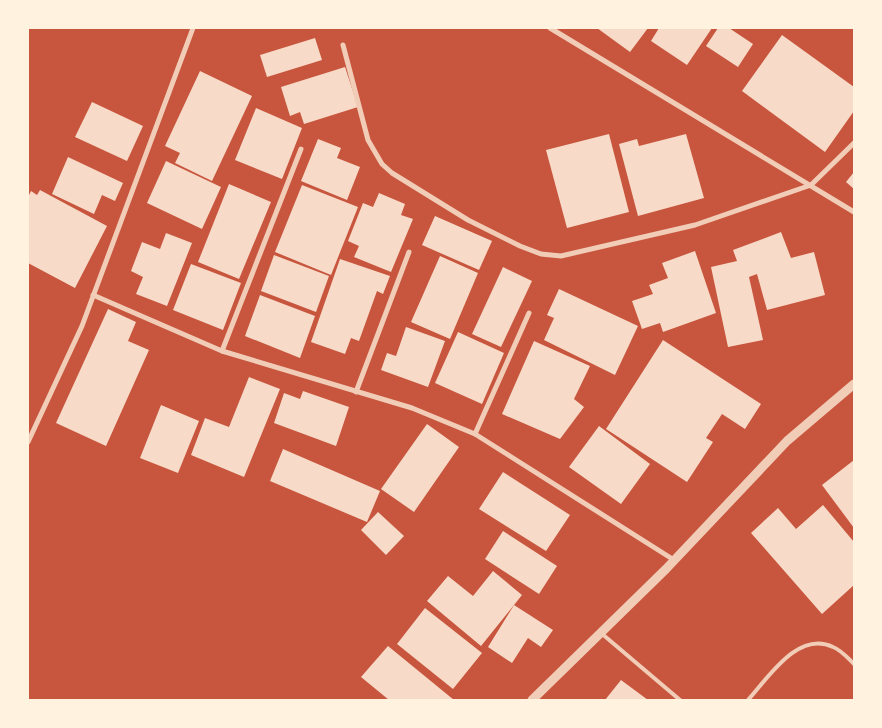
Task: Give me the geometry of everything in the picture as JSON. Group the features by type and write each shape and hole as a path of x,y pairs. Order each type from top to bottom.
{"street":[{"path":"28,442 82,326 193,28"},
{"path":"550,28 854,212"},
{"path":"343,44 368,140 382,164 392,173 468,220 520,246 541,254 560,256 581,253 695,225 810,186 854,143"},
{"path":"222,351 301,149"},
{"path":"356,392 409,252"},
{"path":"93,295 222,351 412,408 475,434 674,560"},
{"path":"475,434 529,313"},
{"path":"532,700 674,560 788,441 854,384"}],"lane":[{"path":"601,633 680,700"},
{"path":"748,700 783,660 797,648 816,642 833,647 854,664"}],"building":[{"path":"597,28 648,28 630,52"},
{"path":"659,28 712,28 687,65 651,41"},
{"path":"718,28 729,28 753,44 738,67 706,46"},
{"path":"782,35 854,87 854,111 825,152 742,91"},
{"path":"315,38 322,60 267,77 260,55"},
{"path":"345,67 358,107 304,124 300,112 290,116 281,87"},
{"path":"200,71 252,96 212,181 175,163 180,153 165,146"},
{"path":"92,102 143,126 127,161 75,137"},
{"path":"256,108 302,128 282,179 235,160"},
{"path":"609,134 629,212 567,228 546,150"},
{"path":"686,134 704,198 638,216 619,144 637,139 639,146"},
{"path":"318,139 341,148 337,158 360,167 347,200 301,181"},
{"path":"68,157 123,183 115,201 102,195 94,214 52,194"},
{"path":"166,161 221,187 202,229 147,203"},
{"path":"854,172 854,189 846,182"},
{"path":"229,184 271,202 239,279 198,262"},
{"path":"302,185 358,207 331,275 275,252"},
{"path":"40,190 107,226 75,288 28,263 28,197 31,191 37,195"},
{"path":"379,193 405,204 401,215 413,219 391,272 354,257 359,246 348,241 363,203 373,207"},
{"path":"435,216 492,241 479,270 422,245"},
{"path":"781,232 791,258 814,252 825,295 767,310 757,274 749,277 763,340 728,347 711,267 737,261 733,250"},
{"path":"166,233 192,243 167,306 136,294 143,277 131,271 142,242 160,249"},
{"path":"695,251 716,313 663,332 660,323 642,329 632,301 653,294 649,285 668,278 662,263"},
{"path":"274,255 329,276 316,312 261,291"},
{"path":"440,256 478,273 450,339 411,322"},
{"path":"340,259 390,276 383,294 377,291 359,341 351,338 345,354 311,342"},
{"path":"191,264 241,283 223,330 173,310"},
{"path":"503,267 532,281 501,347 472,334"},
{"path":"559,289 638,326 615,375 544,340 554,318 547,315"},
{"path":"260,295 315,316 300,358 245,336"},
{"path":"108,309 136,322 128,341 149,350 106,446 56,423"},
{"path":"406,327 445,341 428,387 381,370 387,353 396,356"},
{"path":"458,332 504,353 482,404 435,383"},
{"path":"663,340 761,404 745,429 722,414 706,438 713,442 687,482 606,429"},
{"path":"534,341 590,366 574,399 584,407 560,439 502,414"},
{"path":"249,377 280,389 244,477 191,455 205,418 229,427"},
{"path":"303,391 349,407 336,446 274,423 284,393 300,399"},
{"path":"161,405 199,421 178,473 140,458"},
{"path":"427,424 459,447 414,512 381,489"},
{"path":"599,426 650,464 621,504 569,467"},
{"path":"283,449 380,491 367,522 270,481"},
{"path":"854,460 854,528 822,485"},
{"path":"503,472 570,515 546,551 479,509"},
{"path":"823,505 854,542 854,585 822,614 751,533 778,508 796,529"},
{"path":"378,512 404,536 386,555 361,530"},
{"path":"503,531 557,566 539,594 485,559"},
{"path":"493,571 522,595 481,646 427,601 448,576 473,596"},
{"path":"514,605 553,630 541,647 528,638 512,663 488,647"},
{"path":"425,608 482,653 453,689 397,644"},
{"path":"388,646 454,700 389,700 361,677"},
{"path":"621,680 648,700 605,700"}]}
